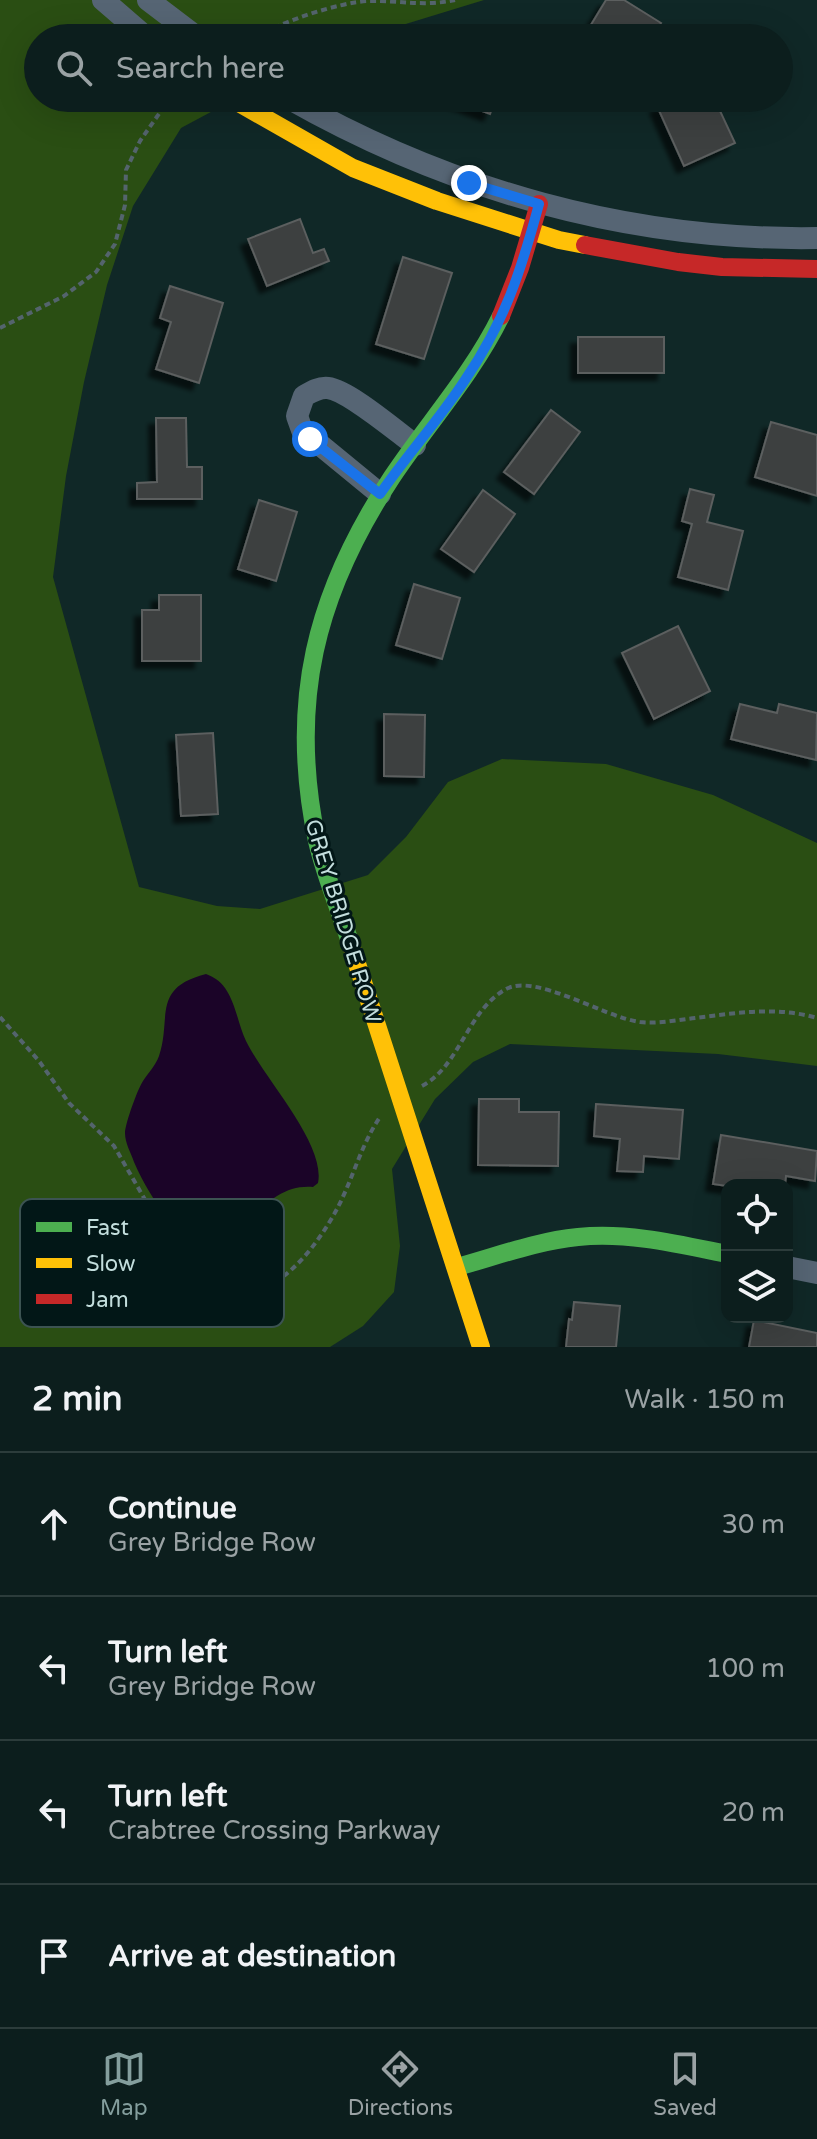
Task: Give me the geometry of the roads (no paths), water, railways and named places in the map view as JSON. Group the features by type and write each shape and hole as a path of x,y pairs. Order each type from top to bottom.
{"street":[{"path":"103,0 131,24"},
{"path":"148,0 180,24"},
{"path":"255,112 353,168 472,214 594,248 678,262 722,267 817,269"},
{"path":"313,112 360,138 413,161 469,183 539,204 595,218 682,232 817,238"},
{"name":"GREY BRIDGE ROW","path":"481,1347 332,890 308,801 304,767 305,700 316,633 344,557 380,494 466,379 495,330 520,274 539,204"},
{"path":"380,494 302,430 297,416 304,396 316,389 328,388 344,394 415,445"},
{"path":"457,1267 545,1243 590,1237 642,1238 721,1253"},
{"path":"793,1268 817,1273"}]}
